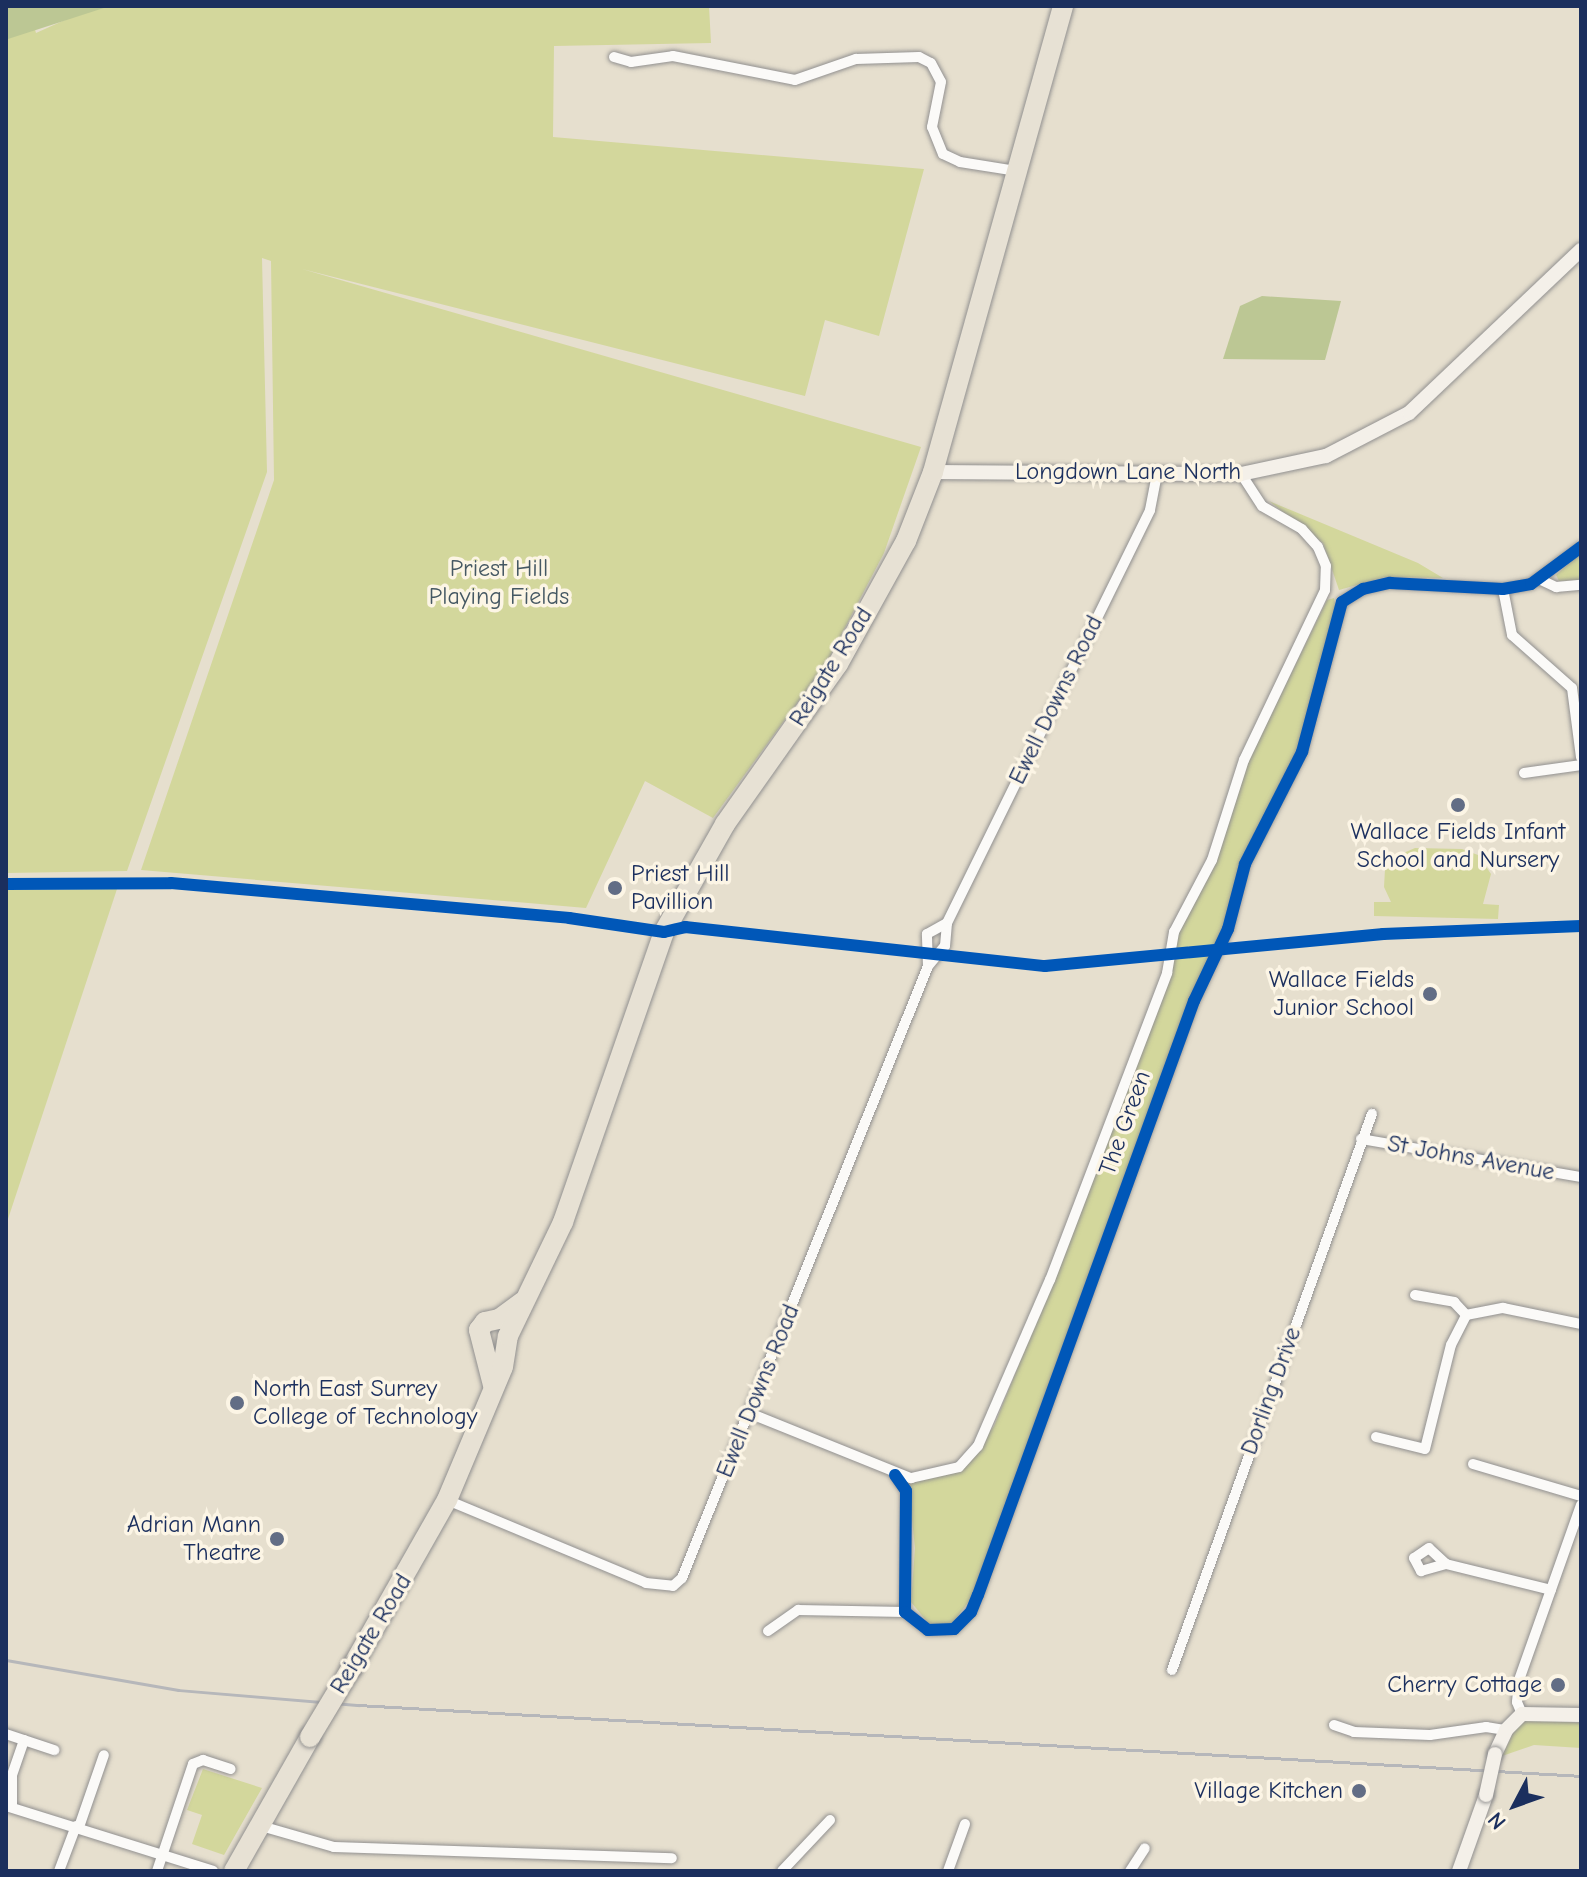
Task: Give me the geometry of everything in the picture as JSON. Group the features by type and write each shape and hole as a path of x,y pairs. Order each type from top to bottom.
{"highway":[{"name":"Reigate Road","path":"494,1390 484,1344 494,1348 529,1298 576,1186 664,932 725,824 838,664 906,541 933,472 1063,6"},
{"name":"Reigate Road","path":"234,1871 447,1500 494,1390 505,1332"}],"street":[{"path":"614,57 631,62 673,56 795,80 856,59 919,57 931,63 941,82 932,127 943,154 960,162 1017,171"},
{"name":"Longdown Lane North","path":"933,472 1241,474 1326,456 1409,413 1581,250"},
{"path":"1241,474 1262,506 1309,535 1323,558 1327,584 1342,602 1363,589 1390,583 1503,589 1541,580 1581,547"},
{"name":"Ewell Downs Road","path":"447,1500 646,1583 673,1586 690,1566 928,966 945,946 947,923 1150,510 1157,475"},
{"path":"1541,580 1556,587 1581,585"},
{"name":"The Green","path":"749,1413 895,1475 927,1477 959,1467 978,1446 991,1420 1167,973 1174,932 1212,860 1244,760 1327,584"},
{"path":"1503,589 1512,635 1572,688 1581,757"},
{"name":"The Green","path":"905,1612 917,1624 941,1632 954,1629 971,1612 1183,1030 1228,929 1245,864 1302,752 1342,602"},
{"path":"1524,773 1581,765"},
{"name":"Ewell Downs Road","path":"928,966 927,934 947,923"},
{"name":"Dorling Drive","path":"1172,1670 1372,1114"},
{"name":"St Johns Avenue","path":"1361,1139 1581,1177"},
{"path":"1415,1295 1454,1302 1466,1315"},
{"path":"1376,1437 1425,1449 1455,1332 1466,1315 1490,1307 1581,1324"},
{"path":"1473,1464 1581,1496"},
{"path":"768,1631 798,1610 905,1612 906,1491 895,1475"},
{"path":"1522,1714 1516,1691 1581,1505"},
{"path":"1446,1564 1551,1590"},
{"path":"1459,1871 1486,1795 1495,1754 1506,1730 1522,1714 1581,1715"},
{"path":"1334,1725 1354,1732 1430,1735 1486,1727 1506,1730"},
{"path":"6,1734 54,1750"},
{"path":"24,1740 12,1775 9,1806 213,1871"},
{"path":"59,1871 104,1755"},
{"path":"157,1871 193,1764 203,1760 231,1769"},
{"path":"782,1871 830,1820"},
{"path":"948,1871 965,1824"},
{"path":"261,1826 326,1847 672,1858"},
{"path":"1130,1871 1145,1848"}],"green space":[{"name":"Priest Hill Playing Fields","path":"6,6 28,6 36,33 96,6 709,6 711,43 554,46 553,137 924,169 879,336 825,320 805,396 302,269 921,447 884,553 827,662 713,818 645,781 586,908 141,870 274,480 271,261 262,258 267,472 127,871 6,873"},
{"path":"6,6 110,6 8,39"},
{"path":"1262,296 1341,301 1325,360 1223,359 1240,306"},
{"path":"1269,501 1418,563 1443,578 1385,577 1339,590 1323,543"},
{"path":"1581,553 1581,580 1559,581 1556,575"},
{"path":"1334,598 1336,609 1294,759 1248,847 1225,927 1190,999 972,1597 951,1625 929,1624 911,1602 915,1548 908,1481 962,1467 994,1426 1057,1271 1179,933 1216,863 1248,762 1327,600"},
{"path":"1415,848 1462,849 1478,855 1491,874 1483,904 1499,905 1498,919 1374,916 1374,902 1391,902 1384,887 1385,869 1392,858"},
{"path":"117,889 6,1225 6,890"},
{"path":"1519,1721 1581,1723 1581,1748 1534,1745 1502,1756"},
{"path":"203,1769 262,1788 224,1855 192,1844 202,1815 187,1810"}],"railway":[{"path":"6,1660 178,1690 358,1705 1581,1776"}],"cycle path":[{"path":"895,1475 906,1491 905,1612 928,1630 954,1629 971,1612 978,1595 1194,1001 1228,929 1245,864 1302,752 1342,602 1363,589 1390,583 1503,589 1531,584 1581,547"},
{"path":"6,884 171,883 569,918 664,932 685,927 1045,966 1383,934 1581,926"}],"place":[{"name":"Wallace Fields Infant School and Nursery","path":"1458,805"},
{"name":"Priest Hill Pavillion","path":"615,888"},
{"name":"Wallace Fields Junior School","path":"1430,994"},
{"name":"North East Surrey College of Technology","path":"237,1403"},
{"name":"Adrian Mann Theatre","path":"277,1539"},
{"name":"Cherry Cottage","path":"1558,1685"},
{"name":"Village Kitchen","path":"1359,1791"}]}
